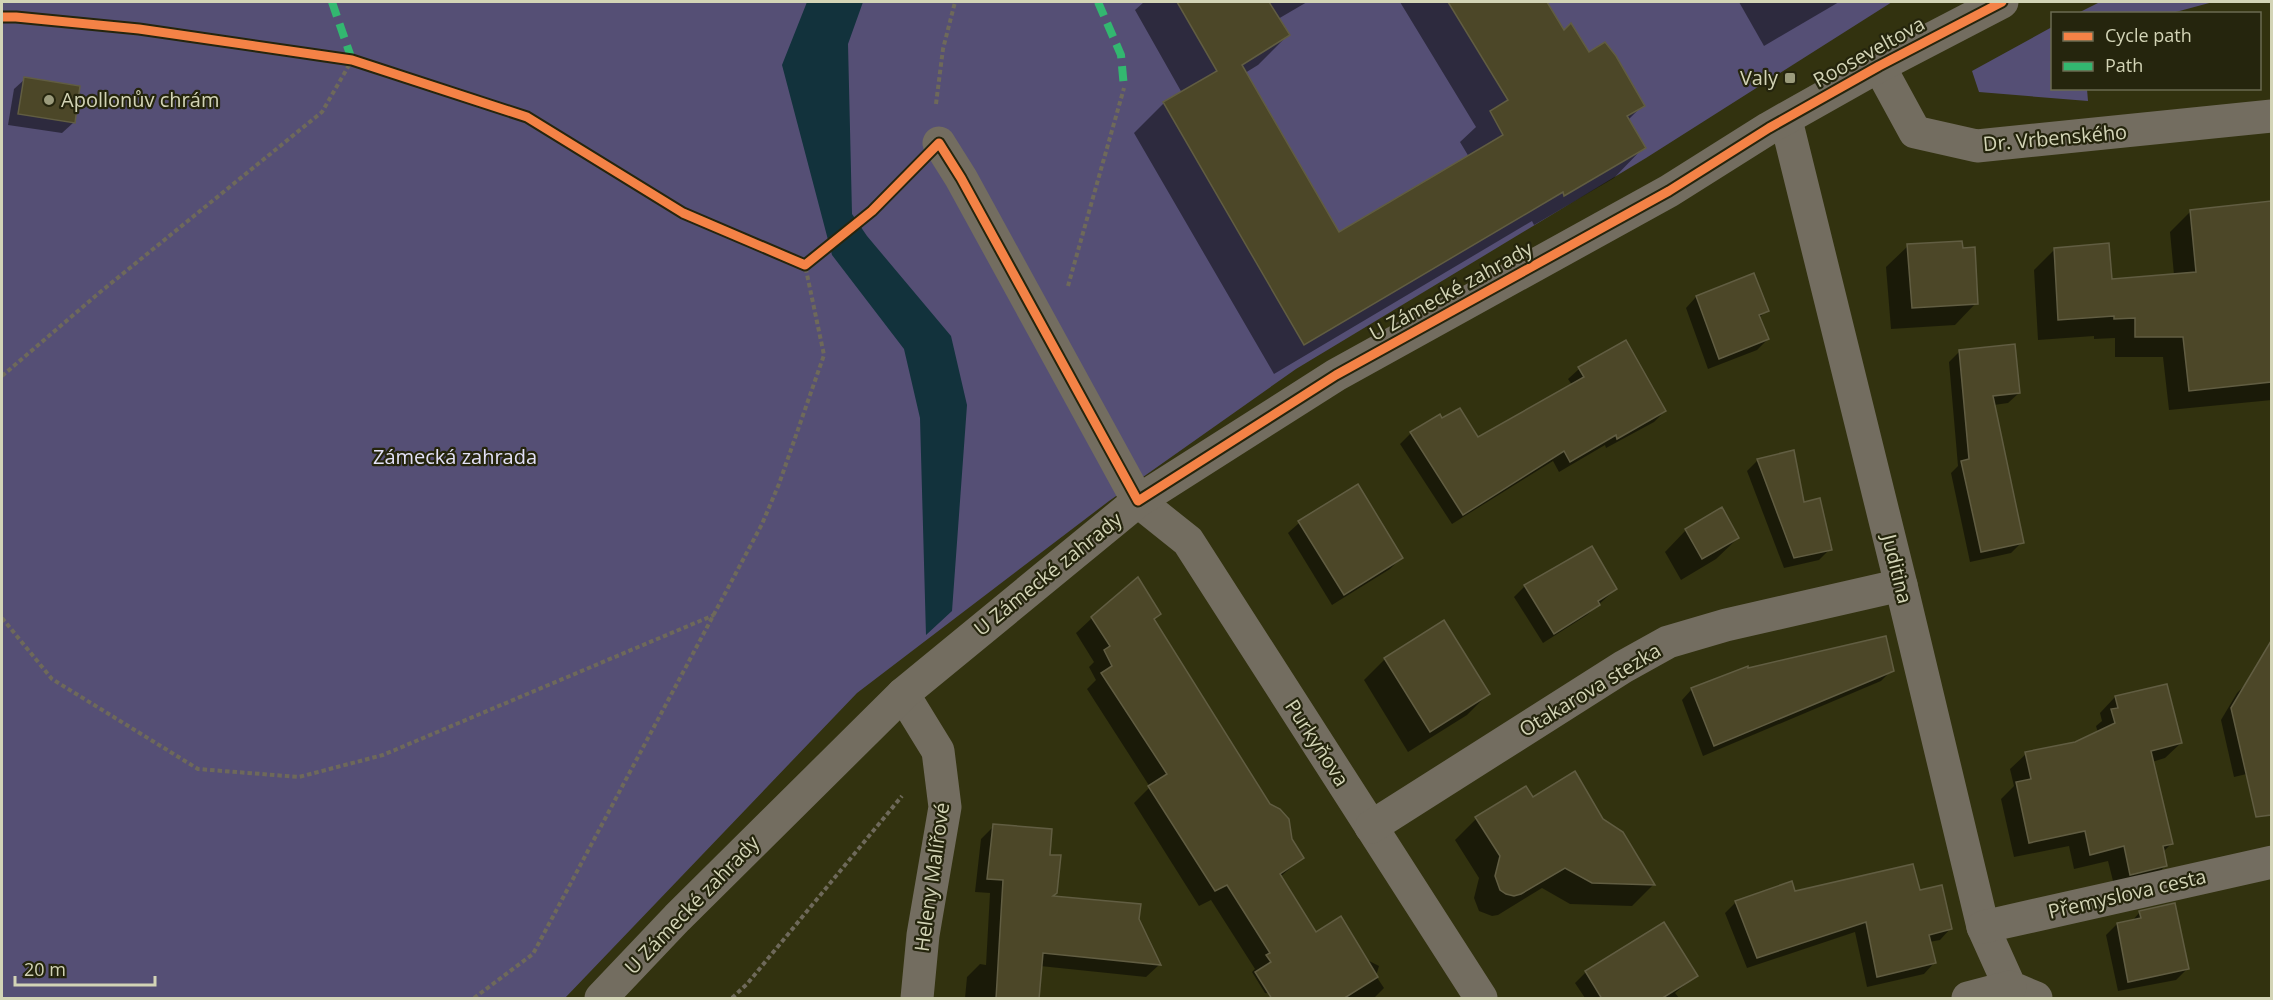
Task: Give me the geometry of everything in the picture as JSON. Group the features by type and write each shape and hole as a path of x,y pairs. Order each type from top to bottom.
{"street":[{"name":"Rooseveltova","path":"1786,120 1879,66 2002,2"},
{"name":"Dr. Vrbenského","path":"1879,66 1915,132 1977,146 2271,117"},
{"name":"U Zámecké zahrady","path":"601,999 677,918 903,694 1138,501 1336,375 1669,191 1769,128 1786,120"},
{"name":"Juditina","path":"1786,120 1983,927 2023,993"},
{"path":"939,143 962,178 1138,501"},
{"name":"Purkyňova","path":"1138,501 1188,541 1481,999"},
{"name":"Otakarova stezka","path":"1371,827 1623,667 1668,642 1726,625 1901,585"},
{"name":"Heleny Malířové","path":"903,694 939,751 945,807 923,935 917,999"},
{"name":"Přemyslova cesta","path":"1983,927 2271,862"},
{"path":"1968,999 2023,993"}],"path":[{"path":"939,143 935,98 943,49 955,2"},
{"path":"340,58 363,63"},
{"path":"2,376 109,285 322,112 352,60"},
{"path":"1037,317 1065,296 1124,88"},
{"path":"474,999 533,954 715,614 770,504 824,355 804,262"},
{"path":"2,618 52,679 198,769 299,777 383,755 715,614"},
{"path":"732,999 747,984 939,751"}],"green space":[{"name":"Zámecká zahrada","path":"2,2 1892,2 1646,158 1296,369 1109,501 857,693 565,998 2,998"},
{"path":"2100,2 2213,2 2176,12 2080,12"},
{"path":"2051,28 2051,90 2087,90 2088,101 1979,92 1972,71"}],"water":[{"path":"807,2 863,2 848,44 852,214 867,236 951,336 967,405 952,611 926,635 920,418 904,349 832,255 782,65"}],"building":[{"path":"1177,2 1269,2 1290,35 1242,65 1339,232 1503,135 1490,111 1508,100 1448,2 1547,2 1564,30 1571,23 1589,52 1605,42 1616,56 1645,106 1627,116 1646,148 1564,196 1563,192 1304,345 1163,102 1217,71"},
{"name":"Apollonův chrám","path":"24,77 80,86 75,123 18,114"},
{"path":"2271,201 2271,382 2189,391 2183,337 2135,337 2135,318 2114,319 2114,316 2058,320 2054,248 2109,243 2112,279 2196,272 2190,210"},
{"path":"1962,241 1963,248 1975,247 1978,304 1912,308 1907,244"},
{"path":"1754,273 1769,311 1759,315 1769,339 1719,359 1696,296"},
{"path":"1626,340 1666,411 1617,439 1616,435 1570,462 1564,451 1463,515 1410,432 1440,414 1442,418 1460,408 1478,437 1584,377 1578,367"},
{"path":"2015,344 2020,393 1993,396 2024,543 1981,552 1961,461 1969,459 1959,350"},
{"path":"1794,450 1804,502 1820,498 1832,550 1794,558 1757,459"},
{"path":"1358,484 1403,558 1344,595 1298,521"},
{"path":"1722,507 1739,538 1702,559 1685,529"},
{"path":"1592,546 1617,589 1598,601 1600,605 1554,634 1524,585"},
{"path":"1138,577 1161,614 1154,619 1270,804 1280,809 1289,819 1292,839 1304,858 1280,874 1316,932 1341,916 1378,977 1343,999 1272,999 1255,972 1271,962 1266,955 1270,953 1227,885 1215,891 1148,786 1167,774 1101,673 1112,666 1104,650 1110,646 1091,617"},
{"path":"1444,620 1490,694 1430,732 1384,658"},
{"path":"1886,636 1894,671 1714,746 1691,688 1748,666 1748,668"},
{"path":"2271,641 2271,815 2256,817 2231,708"},
{"path":"2167,684 2182,743 2151,751 2173,844 2163,846 2167,866 2130,875 2124,846 2090,855 2085,831 2029,843 2016,782 2031,779 2025,752 2075,742 2115,723 2111,709 2118,708 2115,696"},
{"path":"1575,771 1603,819 1623,832 1655,885 1592,883 1565,868 1521,894 1514,896 1506,894 1500,890 1495,876 1500,856 1475,817 1526,786 1533,797"},
{"path":"993,824 1052,829 1050,855 1061,855 1057,893 1053,896 1141,904 1139,919 1161,965 1043,953 1039,999 996,999 1003,880 987,879"},
{"path":"1913,864 1920,890 1942,885 1952,929 1929,935 1936,963 1877,977 1866,922 1757,958 1735,901 1792,881 1795,891"},
{"path":"2175,903 2189,969 2128,982 2117,923 2141,918 2139,911"},
{"path":"1664,922 1698,976 1661,999 1602,999 1585,971"}],"marked path":[{"path":"332,2 352,60"},
{"path":"1098,2 1121,55 1124,88"}],"cycle path":[{"path":"2,17 139,29 352,60 527,117 683,213 805,265 872,211 939,143 961,178 1138,501 1336,375 1669,191 1769,128 1879,66 2002,2"}],"place":[{"name":"Valy","path":"1790,78"},
{"name":"Apollonův chrám","path":"49,100"}]}
